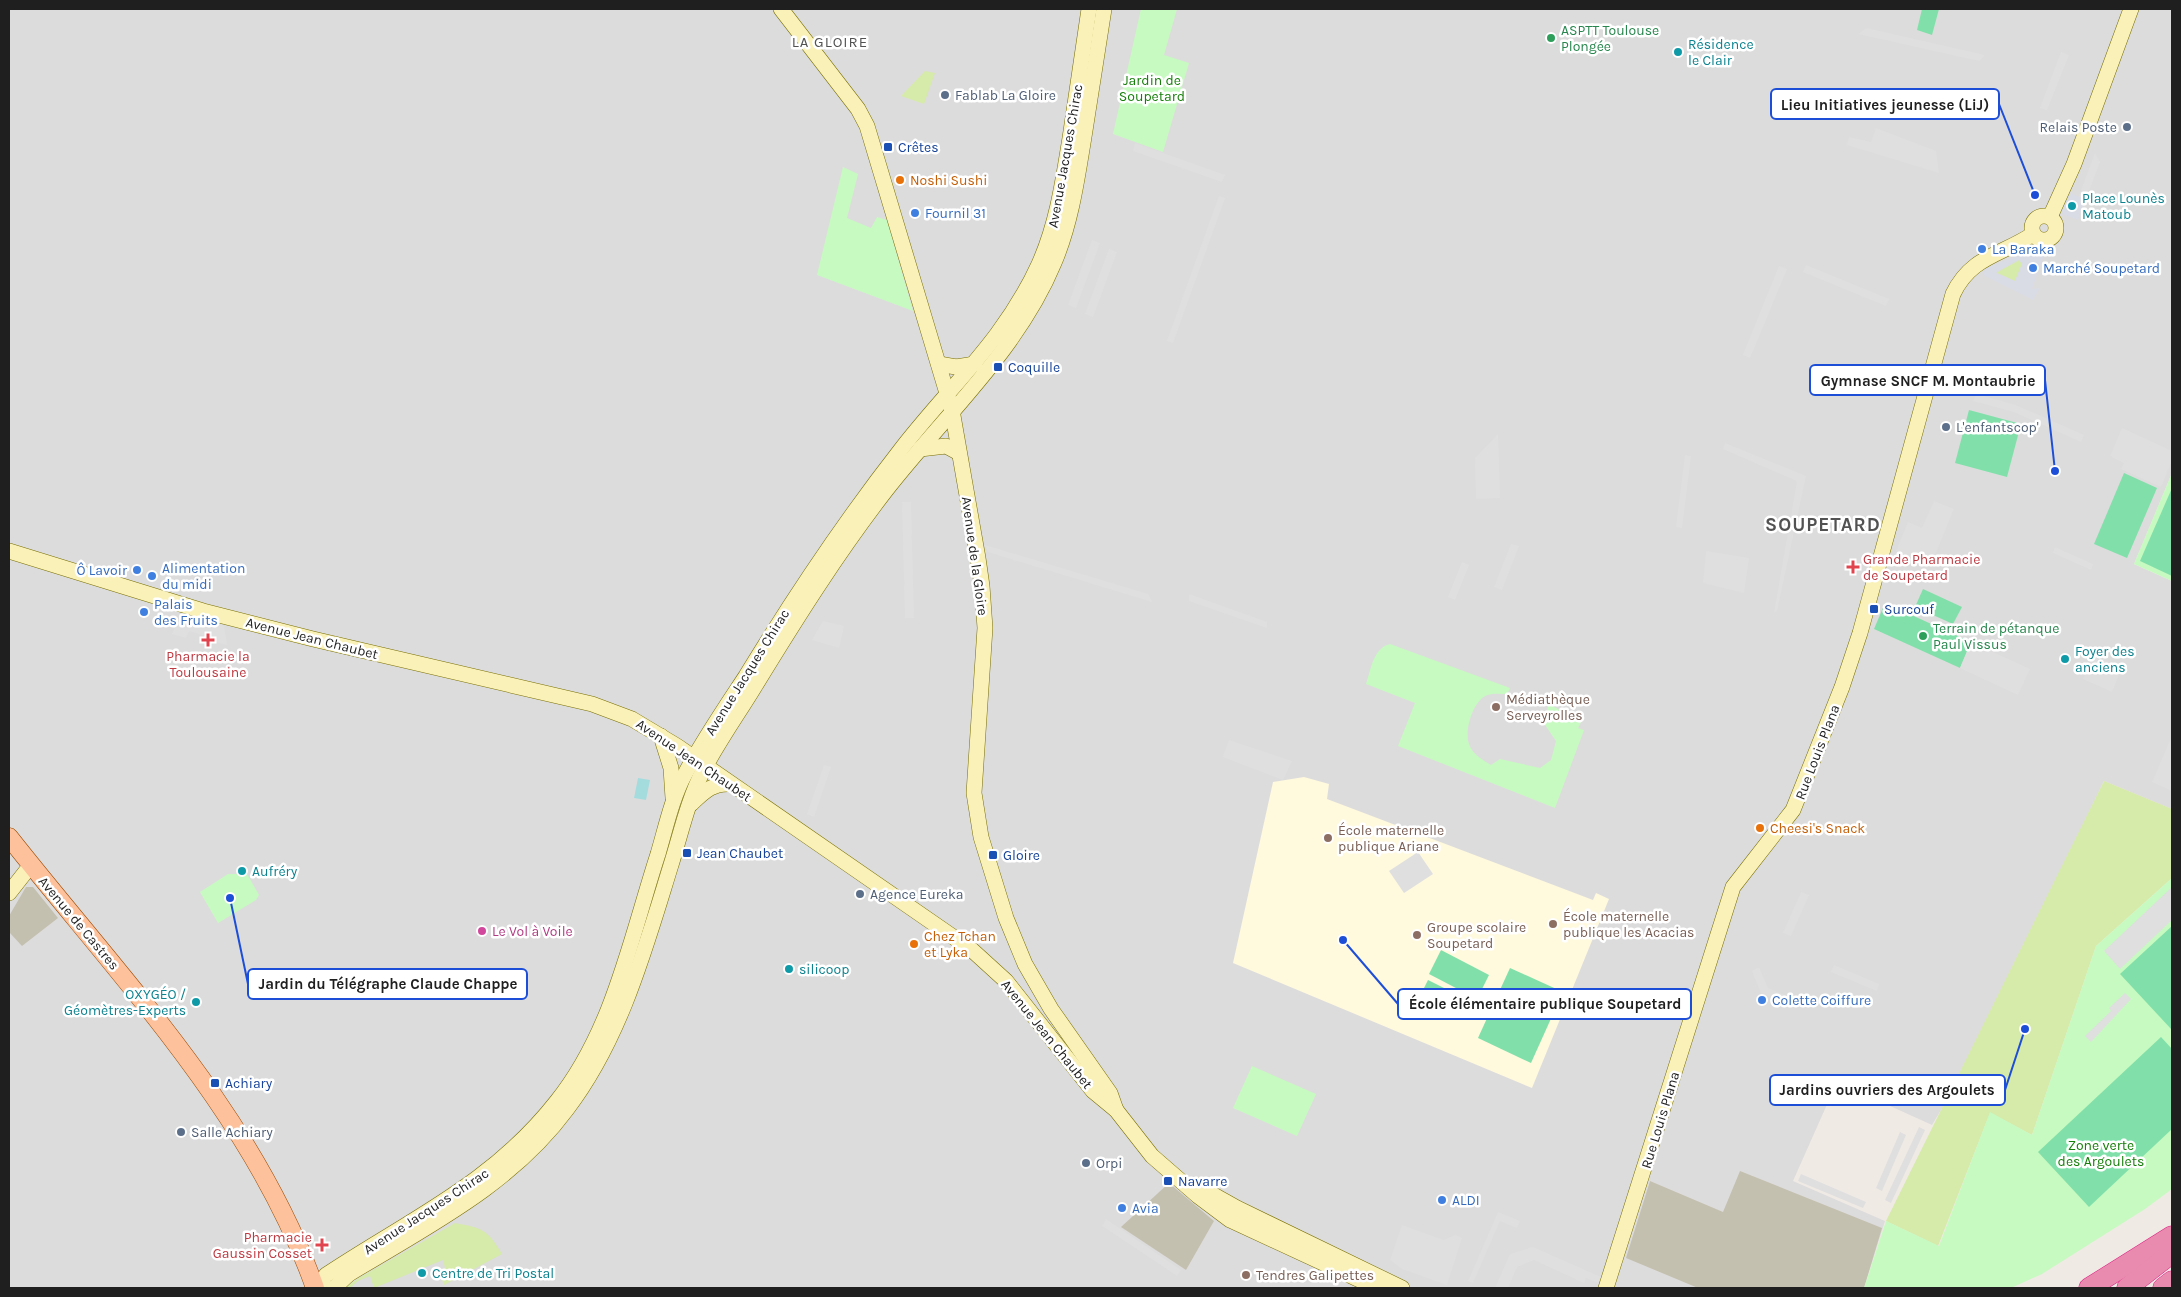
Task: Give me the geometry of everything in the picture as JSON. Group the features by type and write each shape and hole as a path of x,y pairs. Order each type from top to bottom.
{"highway":[{"path":"2089,1288 2172,1236"},
{"path":"2127,1288 2172,1253"},
{"path":"2163,1288 2172,1281"}],"main road":[{"name":"Avenue de la Gloire","path":"781,9 858,109 867,126 948,393 981,576 984,611 983,666 974,793 981,837 1000,900 1025,964 1051,1009 1110,1093 1116,1110"},
{"name":"Avenue Jacques Chirac","path":"315,1284 506,1174 537,1145 565,1113 593,1071 619,1020 629,993 689,805 700,762 790,603 828,547 925,418 975,364 1003,329 1021,300 1040,262 1052,231 1060,196 1089,9"},
{"name":"Avenue Jacques Chirac","path":"457,1202 474,1182 527,1138 560,1098 588,1052 614,996 682,780 700,762 836,560 888,487 986,371 1021,325 1053,265 1072,209 1104,9"},
{"name":"Rue Louis Plana","path":"1606,1288 1733,887 1794,810 1848,670 1860,633 1953,294 1962,276 1974,266 2033,234 2044,240 2054,236 2056,227 2050,217 2074,164 2131,9"},
{"path":"939,364 956,367 975,364"},
{"path":"920,449 946,446 960,453"},
{"name":"Avenue Jean Chaubet","path":"9,551 203,611 313,640 616,711 661,736 700,762 972,950 1021,998 1093,1091 1116,1110 1142,1145 1166,1169 1230,1220 1377,1288"},
{"path":"661,736 671,768 673,804"},
{"path":"689,805 711,787 719,784 730,784"},
{"name":"Avenue de Castres","path":"9,837 172,1037 227,1118 267,1182 284,1214 315,1284"},
{"path":"9,893 31,865"},
{"name":"Avenue Jean Chaubet","path":"1166,1169 1237,1208 1402,1288"},
{"name":"Avenue de Castres","path":"267,1182 284,1232 315,1284"},
{"name":"Avenue Jacques Chirac","path":"334,1288 349,1274 436,1215"},
{"name":"Avenue Jacques Chirac","path":"315,1284 349,1274"}],"shaded area":[{"path":"9,9 2172,9 2172,473 2134,564 2172,581 2172,809 2104,781 1961,1077 1932,1125 1837,1082 1793,1181 1885,1221 1864,1288 9,1288"},
{"path":"1866,28 1985,55 1979,61 1858,34"},
{"path":"2061,52 2069,55 2047,110 2040,108"},
{"path":"1876,128 1936,151 1939,173 1847,145 1849,137 1871,142"},
{"path":"1135,143 1225,175 1222,182 1133,151"},
{"path":"2095,153 2100,162 2082,209 2077,201"},
{"name":"Place Lounès Matoub","path":"2067,192 2085,199 2078,220 2060,213"},
{"path":"1219,196 1225,198 1173,343 1167,341"},
{"path":"1092,240 1100,243 1076,308 1068,305"},
{"path":"2054,242 2055,250 2044,255 2032,289 2040,288 2033,300 1983,275 1985,268","holes":["2019,260 2022,264 2015,281 1996,273"]},
{"path":"1109,249 1117,252 1093,317 1085,314"},
{"path":"1806,265 1889,299 1886,306 1803,272"},
{"path":"1779,266 1787,269 1750,358 1743,355"},
{"path":"1976,394 2016,405 2084,435 2081,442 2014,412 1973,401"},
{"path":"2122,428 2172,451 2172,461 2161,487 2121,469 2124,463 2110,456"},
{"path":"1498,434 1500,498 1476,499 1475,458"},
{"path":"1725,443 1806,476 1777,611 1774,613 1797,481 1723,449"},
{"path":"1685,455 1691,456 1682,528 1676,527"},
{"path":"1934,501 1954,509 1935,555 1919,561 1896,551 1908,522 1922,528"},
{"path":"902,502 911,502 914,618 905,618"},
{"path":"1511,544 1519,546 1502,590 1494,587"},
{"path":"985,545 1148,594 1152,602 988,552"},
{"path":"2055,547 2093,564 2091,570 2053,553"},
{"path":"1706,551 1749,558 1744,593 1703,583"},
{"path":"1462,562 1469,565 1455,600 1448,597"},
{"path":"1189,594 1267,622 1267,628 1189,601"},
{"path":"182,614 224,625 227,645 216,642 216,639 189,631 186,638 172,634"},
{"path":"823,621 844,626 839,648 812,640"},
{"path":"1971,642 2030,669 2018,695 1960,668"},
{"path":"2094,655 2122,667 2112,692 2083,679"},
{"path":"2172,736 2172,791 2152,782"},
{"path":"1229,740 1292,761 1283,780 1223,757"},
{"path":"824,765 831,767 814,817 807,814"},
{"name":"Groupe scolaire Soupetard","path":"1304,777 1329,784 1327,799 1593,900 1596,893 1609,899 1532,1088 1233,963 1273,782"},
{"path":"1418,852 1433,874 1404,893 1389,871"},
{"path":"26,887 33,887 58,918 22,946 9,932 9,916"},
{"path":"2172,887 2172,920 2120,969 2104,951"},
{"path":"1801,892 1809,895 1791,936 1783,933"},
{"path":"1834,965 1879,984 1877,991 1831,972"},
{"path":"1759,967 1768,988 1794,999 1791,1006 1761,993 1752,971"},
{"path":"2125,993 2131,999 2091,1042 2085,1036 2111,1011 2109,1008"},
{"path":"1919,1127 1925,1130 1891,1203 1885,1200"},
{"path":"1900,1132 1906,1135 1882,1191 1876,1188"},
{"path":"1740,1171 1882,1228 1864,1288 1698,1288 1626,1258 1650,1181 1723,1212"},
{"path":"1801,1174 1866,1202 1863,1208 1798,1181"},
{"path":"1169,1183 1214,1221 1186,1270 1121,1227"},
{"path":"1498,1212 1520,1221 1517,1228 1500,1221 1473,1283 1468,1281"},
{"path":"1106,1219 1181,1270 1177,1276 1102,1226"},
{"path":"1402,1225 1444,1240 1455,1235 1462,1238 1447,1285 1402,1269 1390,1260"},
{"path":"1533,1247 1601,1277 1599,1283 1586,1278 1584,1283 1534,1260 1517,1267 1508,1288 1495,1288 1510,1254"}],"green space":[{"name":"Jardin de Soupetard","path":"1141,9 1177,9 1164,55 1189,63 1163,152 1113,134"},
{"path":"1922,9 1939,9 1932,35 1917,30"},
{"path":"925,71 935,73 924,104 901,96"},
{"path":"843,167 858,174 847,218 871,228 877,217 887,220 913,311 817,275"},
{"path":"2019,260 2022,264 2015,281 1995,272"},
{"path":"1969,410 2021,424 2007,477 1955,463"},
{"path":"2124,473 2157,488 2127,558 2094,544"},
{"path":"2172,473 2172,581 2134,564"},
{"path":"2172,488 2172,576 2140,561"},
{"name":"Terrain de pétanque Paul Vissus","path":"1923,589 1962,607 1953,624 1915,607"},
{"name":"Terrain de pétanque Paul Vissus","path":"1885,603 1971,642 1960,668 1874,629"},
{"path":"1390,644 1510,688 1507,694 1492,694 1483,698 1474,709 1469,724 1468,738 1470,748 1491,765 1500,759 1540,768 1551,760 1556,741 1543,722 1549,704 1581,722 1578,728 1584,730 1555,808 1398,746 1415,703 1366,684 1376,655 1384,646"},
{"path":"2104,781 2172,809 2172,878 2096,946 2032,1135 1990,1113 1938,1246 1886,1221"},
{"path":"228,874 247,874 259,895 256,900 218,923 200,892"},
{"name":"Zone verte des Argoulets","path":"2172,878 2172,1189 2145,1209 2042,1274 2011,1288 1864,1288 1886,1221 1939,1246 1990,1112 2032,1135 2096,946"},
{"path":"2172,926 2172,1030 2120,974"},
{"path":"1441,950 1489,975 1477,999 1429,974"},
{"path":"1510,968 1563,992 1531,1063 1478,1038"},
{"path":"1428,980 1448,990 1442,1005 1420,996"},
{"path":"2161,1037 2172,1049 2172,1129 2089,1207 2038,1152"},
{"path":"1252,1066 1316,1094 1297,1136 1233,1108"},
{"path":"455,1223 472,1226 483,1231 492,1239 502,1254 444,1285 439,1271 445,1268 443,1260 374,1288 370,1276 358,1281 350,1288 344,1288 359,1278"}],"water":[{"path":"638,778 650,780 646,800 634,798"}],"place":[{"name":"ASPTT Toulouse Plongée","path":"1551,38"},
{"name":"Résidence le Clair","path":"1678,52"},
{"name":"Fablab La Gloire","path":"945,95"},
{"name":"Relais Poste","path":"2127,127"},
{"name":"Crêtes","path":"888,147"},
{"name":"Noshi Sushi","path":"900,180"},
{"name":"Lieu Initiatives jeunesse (LiJ)","path":"2035,195"},
{"name":"Place Lounès Matoub","path":"2072,206"},
{"name":"Fournil 31","path":"915,213"},
{"name":"La Baraka","path":"1982,249"},
{"name":"Marché Soupetard","path":"2033,268"},
{"name":"Coquille","path":"998,367"},
{"name":"L'enfantscop'","path":"1946,427"},
{"name":"Gymnase SNCF M. Montaubrie","path":"2055,471"},
{"name":"Grande Pharmacie de Soupetard","path":"1853,567"},
{"name":"Ô Lavoir","path":"137,570"},
{"name":"Alimentation du midi","path":"152,576"},
{"name":"Surcouf","path":"1874,609"},
{"name":"Palais des Fruits","path":"144,612"},
{"name":"Terrain de pétanque Paul Vissus","path":"1923,636"},
{"name":"Pharmacie la Toulousaine","path":"208,640"},
{"name":"Foyer des anciens","path":"2065,659"},
{"name":"Médiathèque Serveyrolles","path":"1496,707"},
{"name":"Cheesi's Snack","path":"1760,828"},
{"name":"École maternelle publique Ariane","path":"1328,838"},
{"name":"Jean Chaubet","path":"687,853"},
{"name":"Gloire","path":"993,855"},
{"name":"Aufréry","path":"242,871"},
{"name":"Agence Eureka","path":"860,894"},
{"name":"Jardin du Télégraphe Claude Chappe","path":"230,898"},
{"name":"École maternelle publique les Acacias","path":"1553,924"},
{"name":"Le Vol à Voile","path":"482,931"},
{"name":"Groupe scolaire Soupetard","path":"1417,935"},
{"name":"École élémentaire publique Soupetard","path":"1343,940"},
{"name":"Chez Tchan et Lyka","path":"914,944"},
{"name":"silicoop","path":"789,969"},
{"name":"Colette Coiffure","path":"1762,1000"},
{"name":"OXYGÉO / Géomètres-Experts","path":"196,1002"},
{"name":"Jardins ouvriers des Argoulets","path":"2025,1029"},
{"name":"Achiary","path":"215,1083"},
{"name":"Salle Achiary","path":"181,1132"},
{"name":"Orpi","path":"1086,1163"},
{"name":"Navarre","path":"1168,1181"},
{"name":"ALDI","path":"1442,1200"},
{"name":"Avia","path":"1122,1208"},
{"name":"Pharmacie Gaussin Cosset","path":"322,1245"},
{"name":"Centre de Tri Postal","path":"422,1273"},
{"name":"Tendres Galipettes","path":"1246,1275"}],"district":[{"name":"LA GLOIRE","path":"830,42"},
{"name":"SOUPETARD","path":"1823,524"}]}
